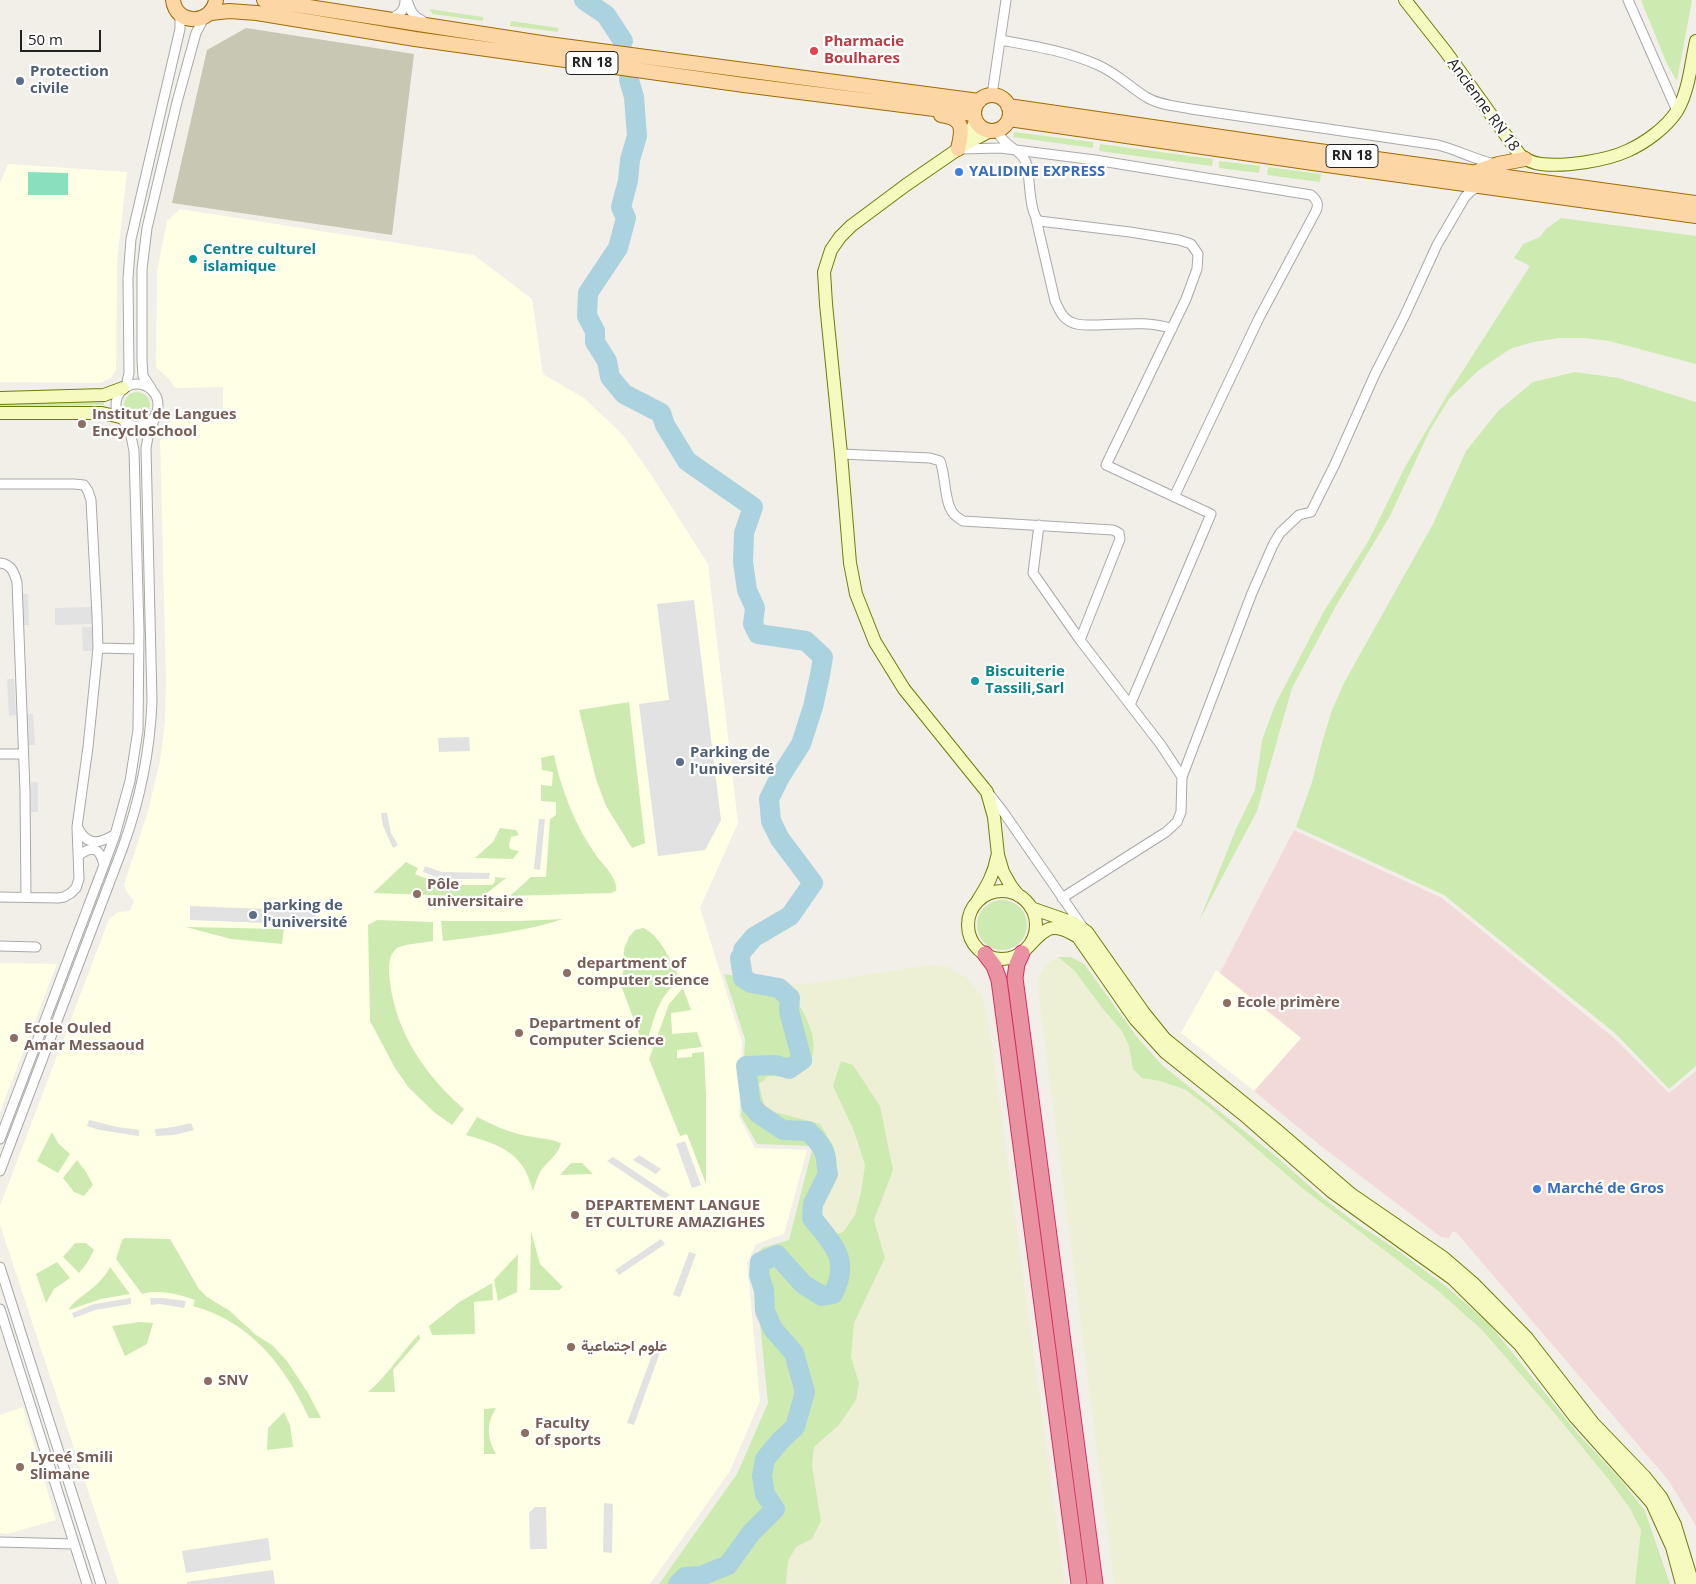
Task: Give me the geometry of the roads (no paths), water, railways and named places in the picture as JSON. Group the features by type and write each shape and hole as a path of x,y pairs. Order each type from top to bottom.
{"highway":[{"path":"1025,950 1017,964 1015,978 1094,1584"},
{"path":"985,954 994,966 999,980 1079,1584"}],"main road":[{"name":"RN 18","path":"264,0 693,64 976,112"},
{"name":"Ancienne RN 18","path":"1405,0 1446,52 1516,150 1526,159 1542,164 1560,164 1614,156 1628,151 1662,128 1677,111 1683,96 1696,41"},
{"path":"174,5 189,19 210,10"},
{"name":"RN 18","path":"210,10 257,13 415,39 744,85 976,112"},
{"path":"961,147 971,133 976,112 985,97 992,95 1002,98 1009,112 1005,126 961,147 851,226 830,250 824,272 850,563 856,594 872,635 904,689 988,792 994,817 998,854 1003,872 1019,896 1031,908 1074,923 1087,932 1144,1013 1165,1039 1278,1131 1351,1194 1444,1258 1473,1283 1527,1338 1593,1423 1645,1477 1661,1497 1676,1525 1693,1584"},
{"path":"892,102 914,111 954,119 961,130 961,147"},
{"path":"976,112 982,128 994,131"},
{"name":"RN 18","path":"1009,112 1296,148 1696,203"},
{"name":"RN 18","path":"1009,112 1450,183 1696,216"},
{"path":"1473,172 1498,164 1526,159"},
{"path":"0,398 104,395 125,388"},
{"path":"0,413 102,413 122,419"},
{"path":"998,854 995,869 989,883 969,918 969,934 978,949 985,954 1000,959 1015,956 1025,950 1042,932 1050,928 1057,927 1078,937 1135,1019 1164,1052 1244,1115 1332,1192 1453,1279 1520,1345 1575,1417 1652,1504 1672,1547 1682,1584"},
{"path":"972,910 978,901 987,895 1003,892 1019,896"},
{"path":"1025,950 1032,940 1036,924 1031,908"}],"street":[{"path":"390,19 400,14 406,0"},
{"path":"406,0 410,11 416,18 432,26"},
{"path":"992,95 1006,0"},
{"path":"1628,0 1677,111"},
{"path":"0,1139 104,865 130,781 138,730 139,650 134,451 131,436 117,411 117,399 125,388 128,373 128,278 132,239 180,30 174,5"},
{"path":"0,1171 123,848 145,771 151,727 152,701 146,448 159,404 158,398 143,376 142,269 147,228 177,102 196,33 210,10"},
{"path":"1000,40 1055,50 1097,64 1156,102 1191,109 1438,145 1455,149 1484,162 1498,164"},
{"path":"994,131 1002,140 1022,155 1026,162 1036,218 1055,301 1064,317 1071,322 1082,325 1141,323 1172,328"},
{"path":"961,147 1014,150 1095,160 1311,195 1318,202 1316,211 1259,318 1174,498"},
{"path":"1450,183 1460,192 1461,204"},
{"path":"1062,898 1166,832 1177,822 1181,812 1182,777 1252,593 1273,546 1280,533 1299,515 1311,512 1437,245 1461,204 1471,191 1478,187"},
{"path":"1036,218 1039,221 1130,232 1191,244 1198,254 1197,269 1186,299 1106,466 1211,514 1130,705"},
{"path":"125,388 140,383 151,388"},
{"path":"122,419 129,424 141,426 147,424 155,417"},
{"path":"841,454 930,458 940,461 944,471 948,502 953,514 963,521 1039,524 1112,530 1119,533 1120,539 1080,640"},
{"path":"0,484 84,485 91,500 98,648 89,738 77,827 89,845 97,850 102,857 104,865"},
{"path":"1039,524 1033,573 1080,640 1161,745 1182,777"},
{"path":"0,563 13,569 17,582 26,897"},
{"path":"98,648 139,650"},
{"path":"0,754 23,754"},
{"path":"988,792 1087,932"},
{"path":"77,827 84,837 90,841 86,850 79,855"},
{"path":"0,896 64,897 76,888 79,879 79,855 89,845 103,842 114,835"},
{"path":"0,946 36,947"},
{"path":"0,1267 101,1584"},
{"path":"0,1309 87,1584"},
{"path":"0,1542 74,1544"}],"waterway":[{"path":"584,0 606,15 623,41"},
{"path":"629,80 634,97 637,136 630,160 628,181 621,207 626,218 618,248 588,293 587,316 595,331 595,342 607,361 610,377 624,394 661,413 665,425 687,461 753,507 744,533 743,562 747,590 755,608 753,624 758,634 806,641 823,657 813,707 801,744 780,777 769,799 771,821 780,839 813,883 790,916 754,937 743,950"},
{"path":"678,1584 685,1577 701,1576 728,1565 751,1533 775,1509 765,1494 762,1476 765,1459 795,1427 805,1392 794,1353 773,1329 765,1311 764,1290 759,1275 760,1262 777,1255 803,1284 822,1296 833,1294 840,1271 840,1262 833,1245 812,1218 813,1204 828,1174 824,1151 818,1141 808,1131 783,1130 759,1114 751,1105 746,1066 776,1065 789,1069 802,1060 789,1011 790,998 779,988 751,983 743,978 740,958"}],"place":[{"name":"Pharmacie Boulhares","path":"814,51"},
{"name":"Protection civile","path":"20,81"},
{"name":"YALIDINE EXPRESS","path":"959,172"},
{"name":"Centre culturel islamique","path":"193,259"},
{"name":"Institut de Langues EncycloSchool","path":"82,424"},
{"name":"Biscuiterie Tassili,Sarl","path":"975,681"},
{"name":"Parking de l'université","path":"680,762"},
{"name":"Pôle universitaire","path":"417,894"},
{"name":"parking de l'université","path":"253,915"},
{"name":"department of computer science","path":"567,973"},
{"name":"Ecole primère","path":"1227,1003"},
{"name":"Department of Computer Science","path":"519,1033"},
{"name":"Ecole Ouled Amar Messaoud","path":"14,1038"},
{"name":"Marché de Gros","path":"1537,1189"},
{"name":"DEPARTEMENT LANGUE ET CULTURE AMAZIGHES","path":"575,1215"},
{"name":"علوم اجتماعية","path":"571,1347"},
{"name":"SNV","path":"208,1381"},
{"name":"Faculty of sports","path":"525,1433"},
{"name":"Lyceé Smili Slimane","path":"20,1467"}]}
